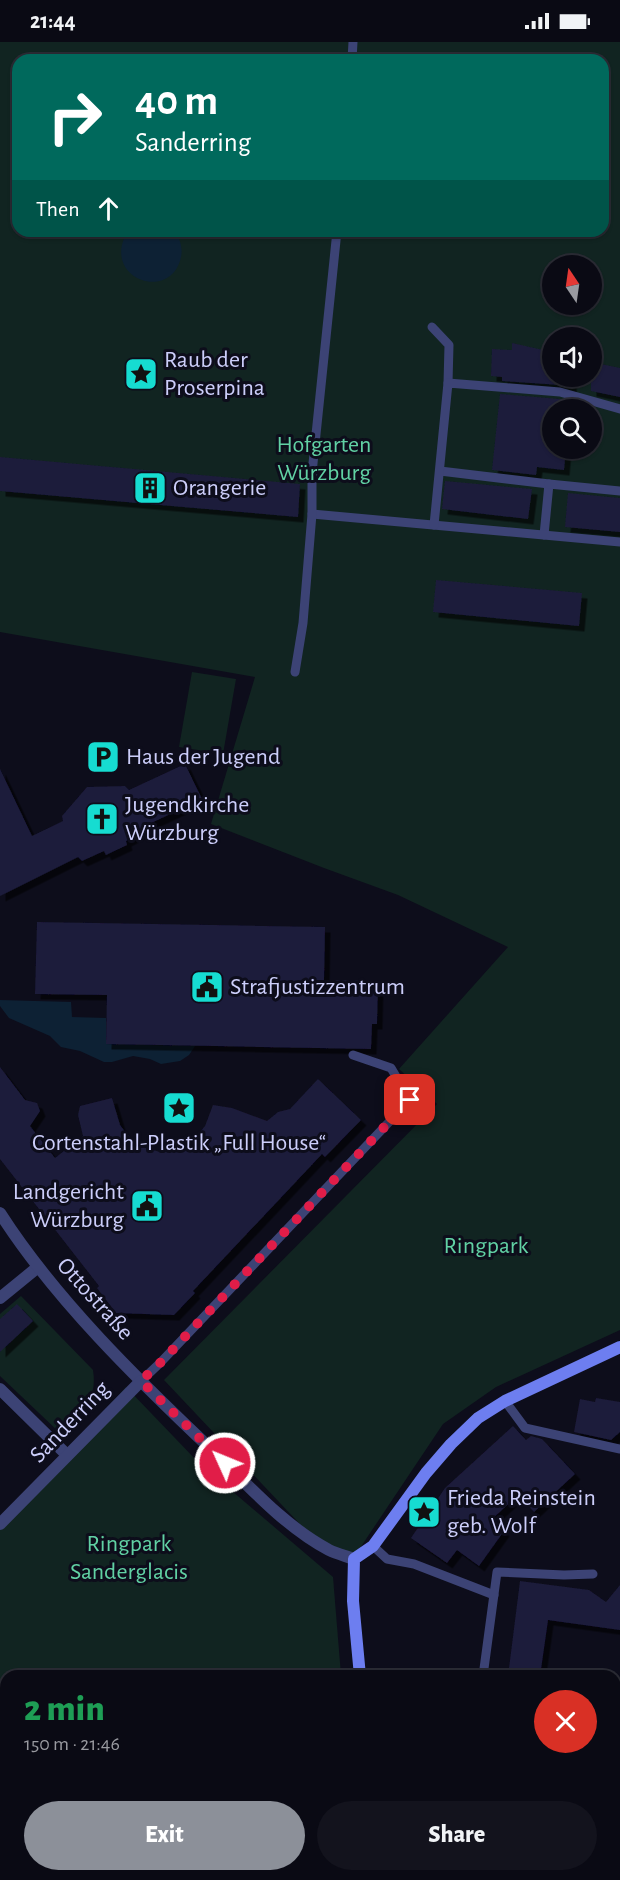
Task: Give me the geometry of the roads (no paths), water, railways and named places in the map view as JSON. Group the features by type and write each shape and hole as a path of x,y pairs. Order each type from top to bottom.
{"main road":[{"path":"359,1670 353,1602 354,1559 373,1546 426,1473 478,1418 505,1401 620,1347"}],"street":[{"name":"Ottostraße","path":"0,1213 38,1267 141,1381 284,1519 330,1551 354,1559"},
{"path":"0,1298 38,1267"},
{"name":"Sanderring","path":"0,1524 141,1381"},
{"path":"0,1389 67,1455"}],"lane":[{"path":"295,672 303,624 312,513 312,472 335,237"},
{"path":"432,327 449,345 448,383 434,525"},
{"path":"448,383 560,392 620,409"},
{"path":"440,471 620,491"},
{"path":"544,535 549,484"},
{"path":"312,513 620,542"},
{"name":"Sanderring","path":"141,1381 410,1100 391,1068 353,1055"},
{"path":"505,1401 525,1428 566,1439 620,1449"},
{"path":"373,1546 387,1559 414,1564 494,1595"},
{"path":"484,1670 496,1572 593,1574"}],"water":[{"path":"126,237 177,237 182,250 175,271 164,279 152,282 140,279 129,272 123,261 122,248"},
{"path":"0,1000 71,1002 72,1017 106,1018 106,1044 195,1046 189,1055 180,1061 161,1064 133,1056 104,1062 80,1051 61,1047 50,1036 9,1018 0,1006"}],"place":[{"name":"Raub der Proserpina","path":"141,374"},
{"name":"Orangerie","path":"150,488"},
{"name":"Haus der Jugend","path":"103,757"},
{"name":"Jugendkirche Würzburg","path":"102,819"},
{"name":"Strafjustizzentrum","path":"207,987"},
{"name":"Cortenstahl-Plastik „Full House“","path":"179,1108"},
{"name":"Landgericht Würzburg","path":"147,1206"},
{"name":"Frieda Reinstein geb. Wolf","path":"424,1512"}],"park label":[{"name":"Hofgarten Würzburg","path":"324,459"},
{"name":"Ringpark","path":"486,1246"},
{"name":"Ringpark Sanderglacis","path":"129,1558"}]}
